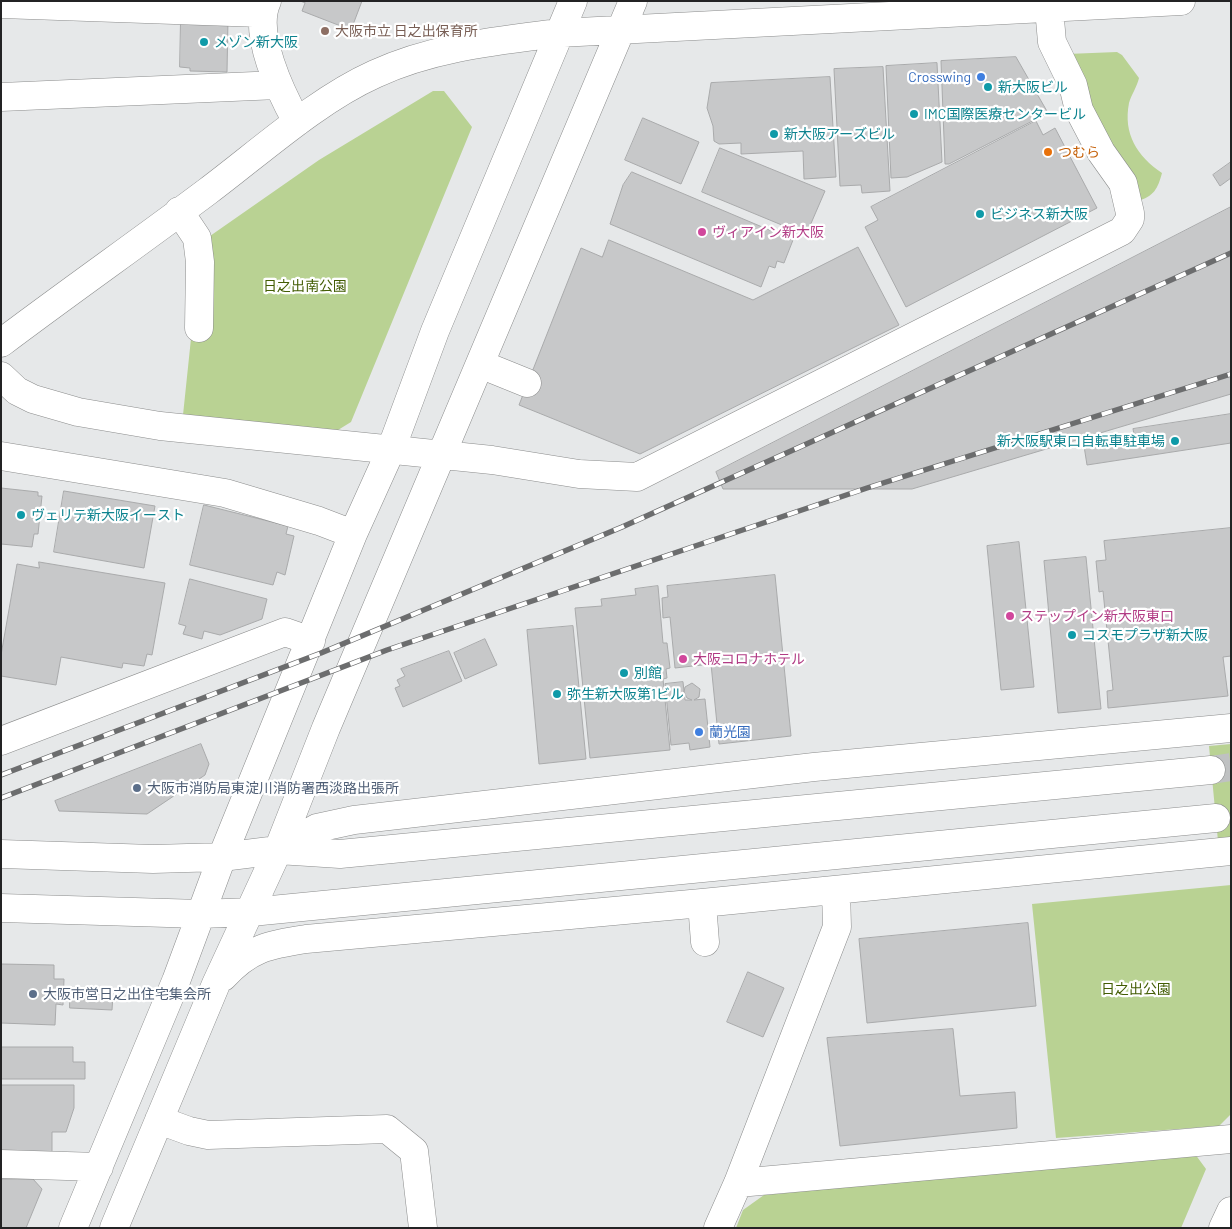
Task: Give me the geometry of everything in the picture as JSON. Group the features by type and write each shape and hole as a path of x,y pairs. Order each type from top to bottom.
{"street":[{"path":"74,1228 176,981 222,857 353,534 390,452 435,331 573,1"},
{"path":"114,1228 216,984 251,912 278,850 633,1"},
{"path":"1,343 297,122 364,79 424,56 465,45 559,33 830,11 1049,8 1181,1"},
{"path":"1,4 264,7 267,46 278,85 297,122"},
{"path":"1,376 17,391 33,399 78,412 160,426 390,452 442,455 579,474 637,477 1119,235 1130,219 1124,183 1101,152 1079,110 1073,85 1052,42 1049,8"},
{"path":"1,97 278,85"},
{"path":"179,211 197,238 200,262 199,328"},
{"path":"480,364 527,383"},
{"path":"1,456 224,493 320,520 353,534"},
{"path":"1,741 284,632 311,641"},
{"path":"278,850 317,828 354,820 814,767 1231,728"},
{"path":"1,854 153,859 222,857 278,850 340,854 1211,770"},
{"path":"1,908 202,914 251,912 1216,818"},
{"path":"216,984 240,959 270,945 306,939 702,903 1231,851"},
{"path":"718,1228 738,1183 837,927 836,890"},
{"path":"702,903 705,942"},
{"path":"159,1120 189,1131 208,1135 387,1130 414,1151 424,1228"},
{"path":"738,1183 1231,1140"},
{"path":"1,1164 99,1167"},
{"path":"1223,1228 1231,1211"}],"green space":[{"path":"1117,52 1122,55 1139,78 1129,103 1128,125 1130,134 1139,152 1162,173 1154,191 1148,197 1137,201 1089,105 1067,54"},
{"name":"日之出南公園","path":"433,91 444,91 472,127 351,422 338,430 183,415 192,329 210,236 319,160"},
{"path":"1231,744 1231,838 1218,841 1209,746"},
{"name":"日之出公園","path":"1231,885 1231,1114 1219,1126 1056,1138 1032,904"},
{"path":"1195,1154 1206,1169 1181,1228 736,1228 743,1210 764,1195"}],"building":[{"path":"300,1 362,1 351,30 302,11 305,3"},
{"name":"メゾン新大阪","path":"181,18 228,19 227,72 190,71 190,68 180,67"},
{"name":"新大阪ビル","path":"1016,57 1048,113 949,164 945,164 941,61"},
{"name":"IMC国際医療センタービル","path":"937,63 942,162 907,177 891,178 886,66"},
{"path":"883,67 890,191 862,193 861,185 840,186 834,69"},
{"name":"新大阪アーズビル","path":"830,77 836,177 804,179 803,151 741,154 741,143 719,144 714,141 713,126 707,108 711,83"},
{"path":"643,118 699,142 681,184 625,160"},
{"name":"ビジネス新大阪","path":"1036,121 1043,135 1055,128 1097,208 906,307 865,227 878,220 871,207"},
{"path":"720,148 825,191 806,235 702,192"},
{"path":"1231,162 1231,178 1220,186 1213,175"},
{"name":"ヴィアイン新大阪","path":"632,172 793,240 784,263 777,261 775,268 769,266 761,287 610,224 623,185"},
{"path":"1231,207 1231,394 912,489 723,489 716,472"},
{"path":"609,240 753,300 858,247 899,325 640,454 519,405 581,248 602,257"},
{"name":"新大阪駅東口自転車駐車場","path":"1231,414 1231,443 1087,465 1084,446 1135,439 1133,429"},
{"name":"ヴェリテ新大阪イースト","path":"1,488 38,492 38,496 42,496 38,534 34,534 32,547 1,544"},
{"path":"64,491 155,506 144,568 54,552"},
{"path":"204,505 288,526 286,534 294,536 285,575 277,572 273,585 190,565"},
{"path":"1231,528 1231,656 1223,657 1228,696 1108,708 1107,691 1113,690 1103,591 1099,592 1096,561 1106,560 1104,541"},
{"name":"ステップイン新大阪東口","path":"1019,542 1034,687 1001,690 987,546"},
{"name":"コスモプラザ新大阪","path":"1086,557 1101,709 1058,713 1044,561"},
{"path":"39,562 165,583 152,655 147,654 144,666 123,663 122,668 61,657 56,685 1,676 1,655 17,564 39,568"},
{"path":"775,575 791,736 719,744 711,664 675,668 670,617 663,618 662,598 668,597 667,586"},
{"path":"190,579 267,599 262,619 220,635 204,631 202,639 183,634 186,626 179,624"},
{"name":"別館","path":"658,586 663,643 667,643 670,668 666,669 667,678 663,679 670,750 590,758 575,608 602,606 601,599 636,595 635,589"},
{"name":"弥生新大阪第1ビル","path":"573,626 586,759 539,764 527,630"},
{"path":"485,639 497,665 465,679 454,653"},
{"path":"449,651 462,681 403,707 395,688 400,686 397,680 405,676 401,669"},
{"path":"683,682 684,692 685,687 692,683 700,689 699,697 694,700 705,699 710,747 690,750 689,743 671,745 665,684","holes":["684,692 687,698 692,700 685,700"]},
{"name":"大阪市消防局東淀川消防署西淡路出張所","path":"201,744 209,764 205,775 147,814 59,811 55,801"},
{"path":"1028,923 1036,1006 867,1023 859,939"},
{"path":"1,964 54,965 54,979 64,979 63,1005 56,1004 55,1025 1,1023"},
{"path":"748,972 784,988 763,1037 727,1022"},
{"path":"70,993 113,995 112,1010 70,1008"},
{"path":"953,1029 960,1096 1015,1092 1017,1128 840,1146 827,1038"},
{"path":"1,1047 73,1047 73,1062 85,1062 85,1079 1,1079"},
{"path":"1,1085 74,1085 74,1108 66,1132 52,1132 52,1154 1,1154"},
{"path":"1,1179 33,1179 42,1189 26,1228 1,1228"}],"tunnel":[{"path":"1211,770 1231,767"}],"railway":[{"path":"1,775 321,653 622,527 1231,253"},
{"path":"1,798 387,650 867,488 1231,374"}],"place":[{"name":"大阪市立 日之出保育所","path":"325,31"},
{"name":"メゾン新大阪","path":"204,42"},
{"name":"Crosswing","path":"981,77"},
{"name":"新大阪ビル","path":"988,87"},
{"name":"IMC国際医療センタービル","path":"914,114"},
{"name":"新大阪アーズビル","path":"774,134"},
{"name":"つむら","path":"1048,152"},
{"name":"ビジネス新大阪","path":"980,214"},
{"name":"ヴィアイン新大阪","path":"702,232"},
{"name":"新大阪駅東口自転車駐車場","path":"1175,441"},
{"name":"ヴェリテ新大阪イースト","path":"21,515"},
{"name":"ステップイン新大阪東口","path":"1010,616"},
{"name":"コスモプラザ新大阪","path":"1072,635"},
{"name":"大阪コロナホテル","path":"683,659"},
{"name":"別館","path":"624,673"},
{"name":"弥生新大阪第1ビル","path":"557,694"},
{"name":"蘭光園","path":"699,732"},
{"name":"大阪市消防局東淀川消防署西淡路出張所","path":"137,788"},
{"name":"大阪市営日之出住宅集会所","path":"33,994"}]}
